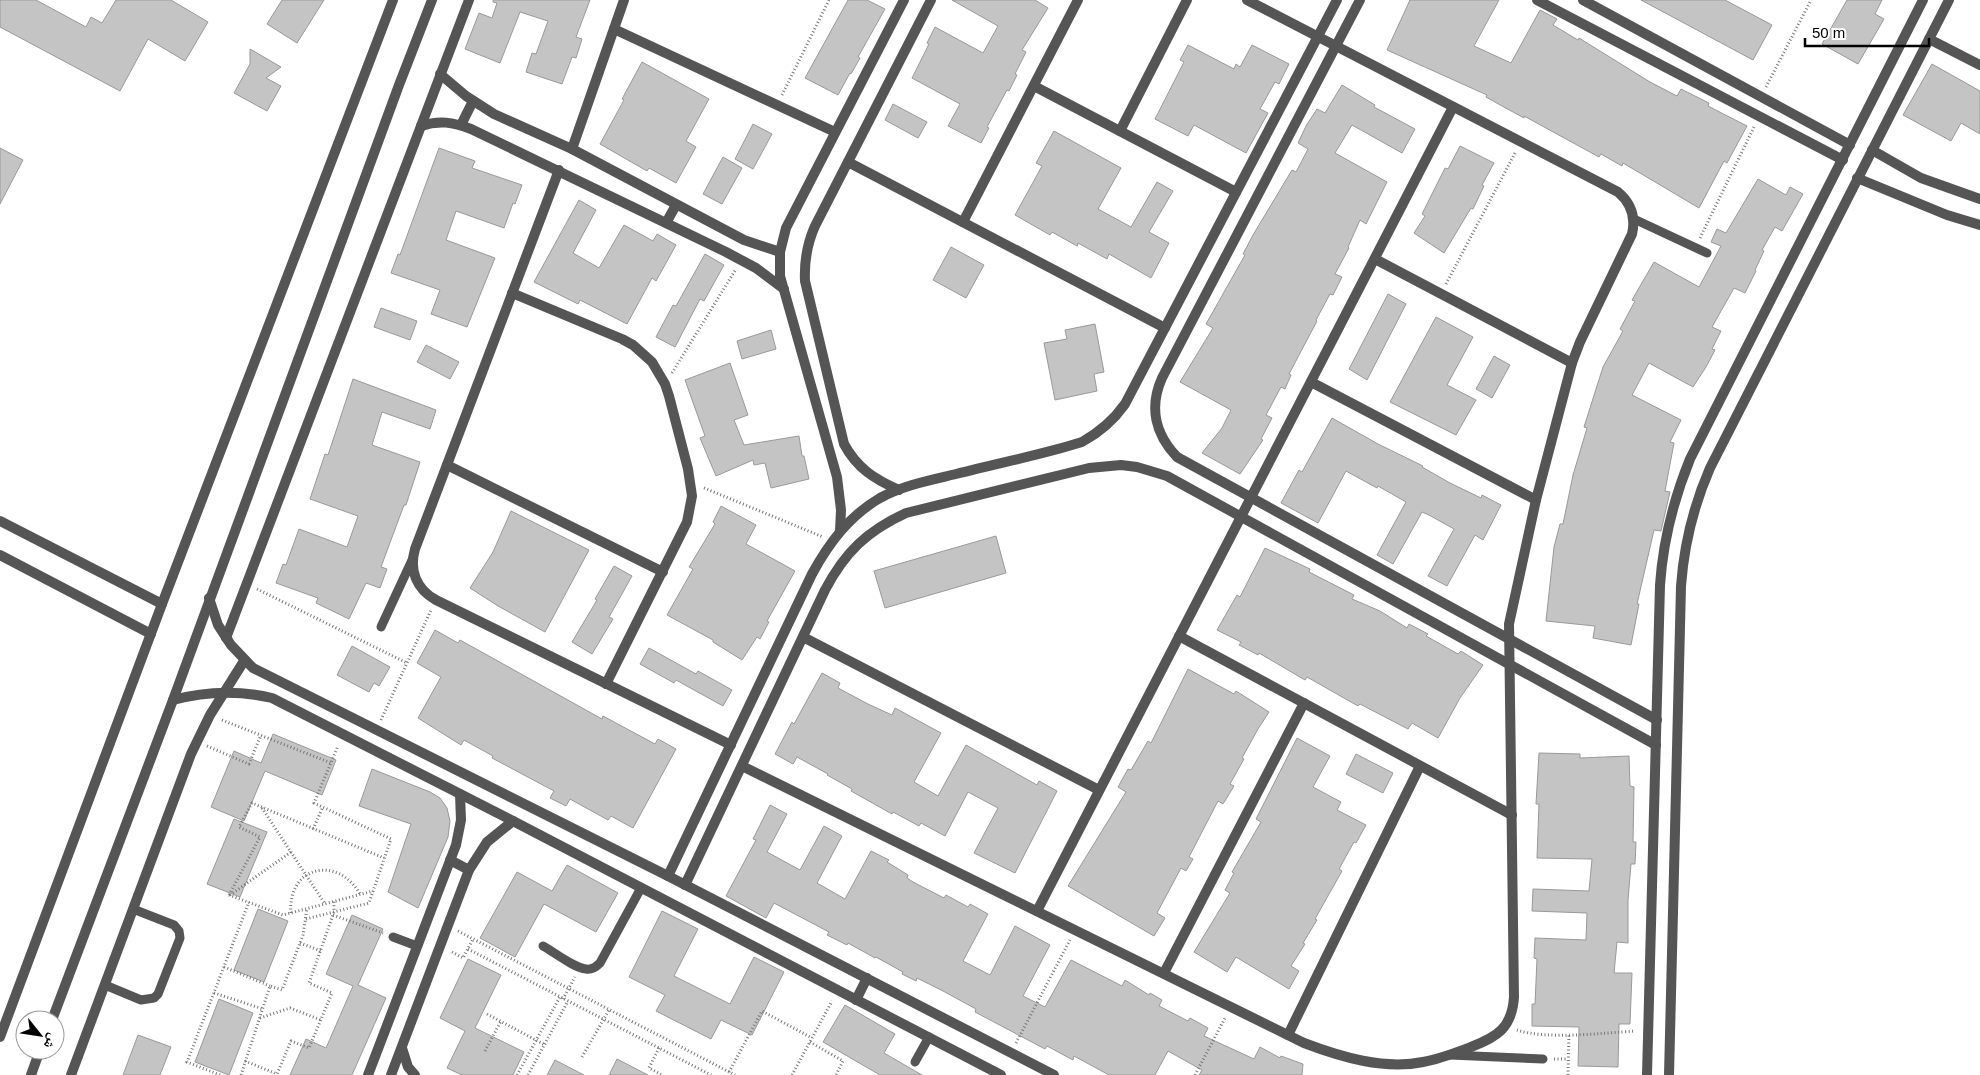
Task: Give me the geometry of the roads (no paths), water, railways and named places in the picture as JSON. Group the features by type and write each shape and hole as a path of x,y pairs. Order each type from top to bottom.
{"street":[{"path":"0,1037 162,604 393,0"},
{"path":"56,1010 395,95 432,0"},
{"path":"226,638 468,0"},
{"path":"572,149 624,0"},
{"path":"840,531 840,494 834,461 780,276 780,252 786,228 904,0"},
{"path":"899,490 869,475 855,461 844,444 805,281 804,266 809,239 931,0"},
{"path":"963,222 1078,0"},
{"path":"1120,131 1187,0"},
{"path":"742,766 1288,1035 1327,1052 1374,1062 1422,1062 1450,1055 1489,1040 1506,1025 1514,1007 1508,624 1536,500 1572,362 1632,234 1634,219 1629,204 1618,192 1247,0"},
{"path":"668,876 732,746 812,574 824,552 840,531 880,498 899,490 928,480 1064,448 1082,442 1114,420 1125,404 1336,0"},
{"path":"1360,0 1162,378 1155,399 1159,432 1177,457 1657,720"},
{"path":"1537,0 1843,160"},
{"path":"1583,0 1850,145"},
{"path":"1647,1075 1662,561 1666,535 1680,484 1690,459 1924,0"},
{"path":"1669,1075 1681,586 1687,539 1700,491 1710,468 1949,0"},
{"path":"614,29 835,132"},
{"path":"1929,39 1980,65"},
{"path":"440,74 473,101 494,114 572,149 744,240 780,252"},
{"path":"1034,86 1236,192"},
{"path":"461,125 473,101"},
{"path":"1037,911 1453,107"},
{"path":"421,126 441,122 461,125 559,170 741,260 756,268 785,290"},
{"path":"1872,150 1921,178 1980,199"},
{"path":"848,162 1165,328"},
{"path":"559,170 413,558 413,568 418,584 423,591 436,600 732,746"},
{"path":"1857,178 1947,215 1980,224"},
{"path":"666,223 676,205"},
{"path":"1375,259 1572,362"},
{"path":"512,293 622,338 652,362 665,384 691,482 692,496 687,522 606,684"},
{"path":"1311,382 1536,500"},
{"path":"686,885 803,637 836,570 849,552 866,536 885,523 906,513 928,506 1089,468 1121,465 1137,467 1167,476 1656,745"},
{"path":"447,466 663,572"},
{"path":"0,521 162,604"},
{"path":"0,555 151,634"},
{"path":"209,598 218,625 244,661 276,681 686,885 1054,1075"},
{"path":"1179,636 1512,815"},
{"path":"803,637 1099,790"},
{"path":"71,1075 196,742 210,715 244,661"},
{"path":"172,700 224,692 256,694 272,698 1001,1075"},
{"path":"1164,973 1304,703"},
{"path":"1288,1035 1420,766"},
{"path":"368,1075 460,833 460,794"},
{"path":"391,1075 469,870 487,842 513,821"},
{"path":"450,860 469,870"},
{"path":"856,1000 867,978"},
{"path":"402,1048 408,1067 415,1075"},
{"path":"31,1075 36,1060"}],"lane":[{"path":"1634,219 1707,253"},
{"path":"381,627 413,558"},
{"path":"543,946 580,968 591,969 600,963 641,888"},
{"path":"105,985 141,1000 154,998 158,994 180,938 179,931 174,925 133,909"},
{"path":"393,937 417,946"},
{"path":"915,1062 929,1037"},
{"path":"1450,1055 1543,1059"}]}
